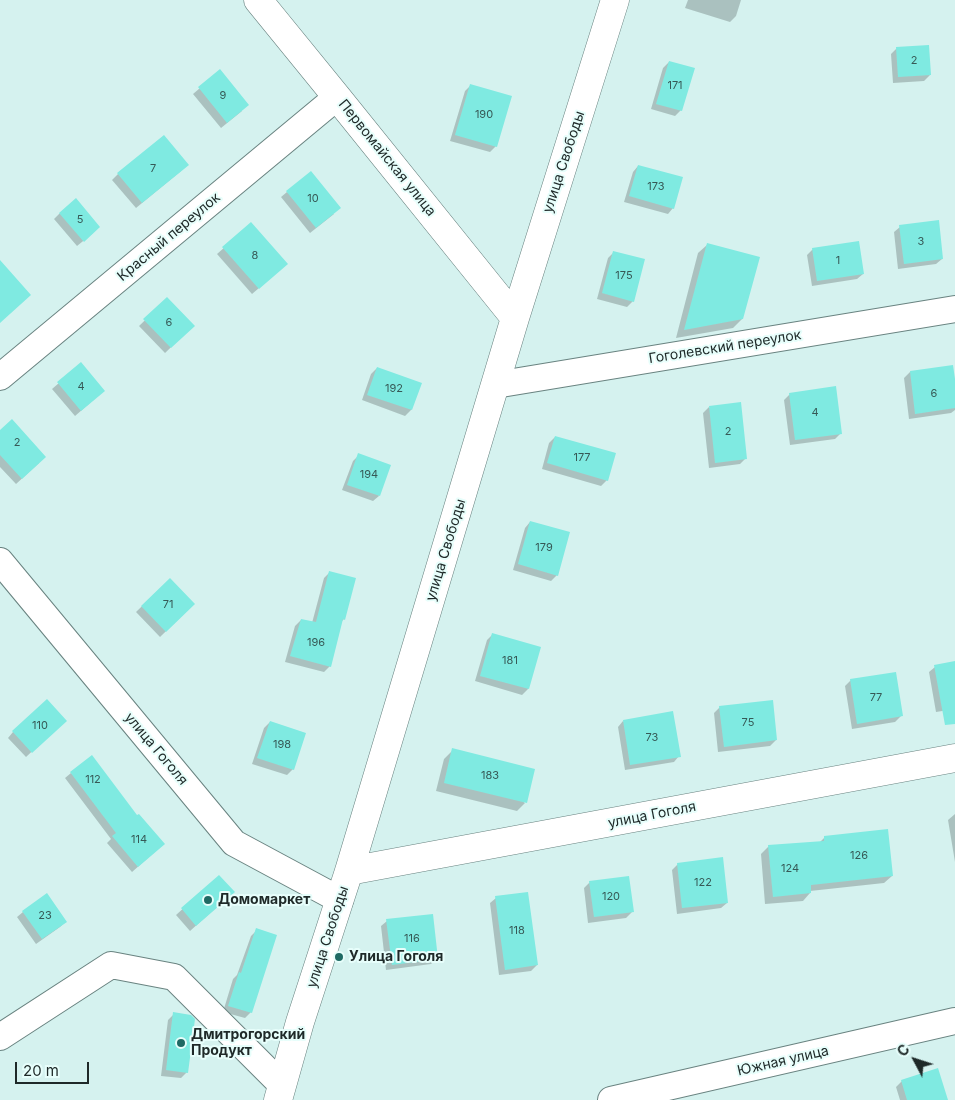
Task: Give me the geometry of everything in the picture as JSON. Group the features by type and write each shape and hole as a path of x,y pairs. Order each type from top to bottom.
{"main road":[{"name":"Первомайская улица","path":"258,0 515,318"},
{"name":"улица Свободы","path":"280,1092 300,1022 350,871 515,318 615,0"},
{"name":"улица Гоголя","path":"350,871 955,758"}],"street":[{"name":"Красный переулок","path":"0,377 337,97"},
{"name":"Гоголевский переулок","path":"495,385 955,310"},
{"name":"улица Гоголя","path":"0,562 234,843 340,900"},
{"path":"0,1037 110,965 174,977 280,1092"},
{"name":"Южная улица","path":"611,1100 955,1021"}],"building":[{"path":"929,45 931,75 898,77 896,47"},
{"path":"669,61 695,68 682,111 656,104"},
{"path":"220,69 249,105 227,123 198,87"},
{"path":"470,84 512,96 497,147 455,135"},
{"path":"164,135 189,165 142,203 117,173"},
{"path":"638,165 683,177 674,209 629,196"},
{"path":"311,171 341,208 316,228 286,191"},
{"path":"76,198 100,227 84,242 59,213"},
{"path":"939,220 943,259 904,264 899,225"},
{"path":"251,222 288,264 259,289 222,247"},
{"path":"859,241 864,274 817,281 812,248"},
{"path":"707,243 760,257 743,319 684,330"},
{"path":"613,251 645,259 634,302 602,293"},
{"path":"0,260 31,295 0,323"},
{"path":"167,297 195,326 171,348 143,319"},
{"path":"81,362 105,391 81,411 57,382"},
{"path":"953,365 955,408 915,414 910,371"},
{"path":"377,367 422,383 412,410 367,395"},
{"path":"836,386 842,434 795,440 789,393"},
{"path":"741,402 747,459 715,463 709,406"},
{"path":"12,419 46,457 22,479 0,455 0,430"},
{"path":"555,436 616,453 608,481 547,463"},
{"path":"358,453 391,465 380,496 347,485"},
{"path":"530,521 570,532 558,576 518,564"},
{"path":"329,571 356,578 331,667 290,656 301,619 316,622"},
{"path":"170,578 195,604 166,632 141,606"},
{"path":"492,633 541,647 529,689 480,676"},
{"path":"955,661 955,724 945,725 934,665"},
{"path":"896,672 903,716 857,724 850,679"},
{"path":"47,699 67,721 32,753 12,731"},
{"path":"773,700 777,740 724,747 719,706"},
{"path":"673,711 681,757 630,765 623,720"},
{"path":"270,721 306,733 294,770 257,758"},
{"path":"452,748 535,769 527,803 444,783"},
{"path":"92,755 137,815 139,814 165,844 138,867 112,836 116,833 70,772"},
{"path":"888,829 893,876 811,885 811,893 773,897 768,845 824,841 824,836"},
{"path":"723,857 728,903 682,908 677,863"},
{"name":"Домомаркет","path":"219,875 235,892 196,926 181,908"},
{"path":"629,876 634,912 594,917 589,881"},
{"path":"528,892 538,965 505,970 495,896"},
{"path":"47,893 67,922 42,939 22,911"},
{"path":"433,914 438,959 392,965 386,919"},
{"path":"256,928 277,935 252,1013 228,1006"},
{"name":"Дмитрогорский Продукт","path":"173,1012 191,1015 195,1019 188,1073 166,1070"},
{"path":"938,1068 948,1100 907,1100 901,1080"}],"place":[{"name":"Домомаркет","path":"208,900"},
{"name":"Улица Гоголя","path":"339,957"},
{"name":"Дмитрогорский Продукт","path":"181,1043"}]}
